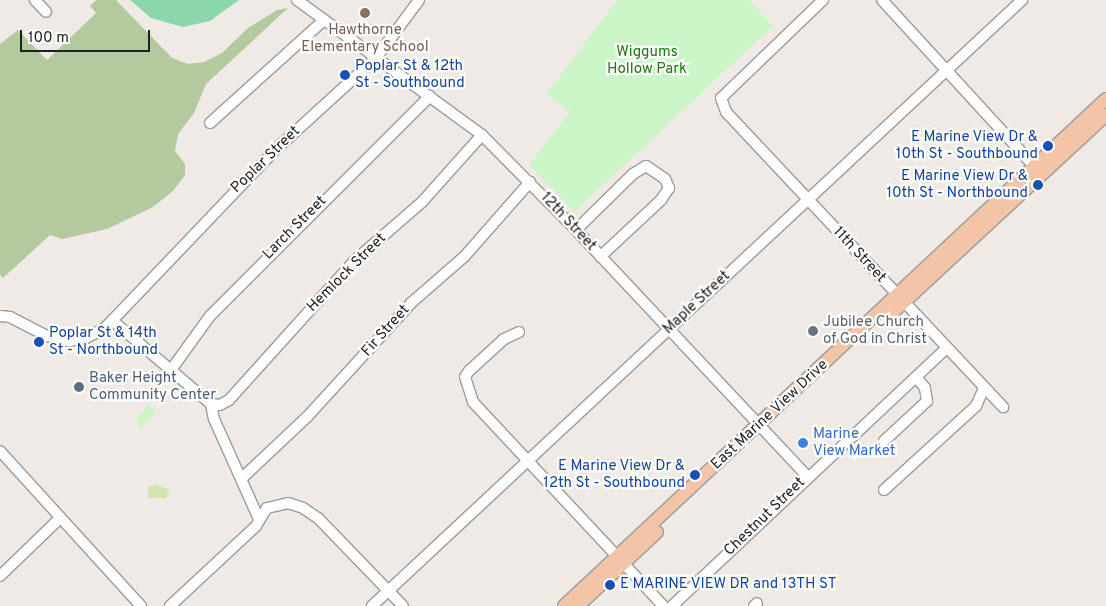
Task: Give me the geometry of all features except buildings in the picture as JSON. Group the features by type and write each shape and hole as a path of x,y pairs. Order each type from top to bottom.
{"main road":[{"name":"East Marine View Drive","path":"1039,171 1106,99"},
{"name":"East Marine View Drive","path":"578,606 620,561 901,298 1039,171 1106,115"},
{"name":"East Marine View Drive","path":"564,606 620,561"}],"street":[{"path":"35,0 46,12"},
{"name":"12th Street","path":"298,0 482,135 576,230 760,430 808,477"},
{"name":"Poplar Street","path":"0,316 10,317 47,336 69,340 96,334 113,321 273,152 376,58 419,0"},
{"name":"11th Street","path":"824,0 721,98 726,112 1003,407"},
{"path":"882,0 1039,171"},
{"name":"Maple Street","path":"372,606 1022,0"},
{"path":"210,123 324,20"},
{"name":"Larch Street","path":"171,370 210,316 430,96"},
{"name":"Hemlock Street","path":"211,404 220,405 229,400 354,261 422,202 482,135"},
{"path":"576,230 633,174 646,166 665,179 669,188 661,200 600,257"},
{"name":"Fir Street","path":"241,479 307,417 410,303 464,257 530,182"},
{"path":"113,321 211,404 214,419 259,519"},
{"path":"519,332 504,339 466,377 473,402 663,606"},
{"name":"Chestnut Street","path":"672,606 947,348"},
{"path":"884,441 927,401 925,388 916,377"},
{"path":"884,490 976,406 984,388"},
{"path":"0,451 141,606"},
{"path":"170,606 256,526 268,508 288,503 303,508 318,518 403,606"},
{"path":"0,576 60,518"}],"green space":[{"path":"96,0 116,0 172,58 188,64 204,62 222,53 248,28 277,10 288,8 206,84 194,113 178,134 175,151 185,164 185,175 173,191 153,207 107,229 62,239 50,235 3,278 0,275 0,44 18,30 47,60 96,13 90,6"},
{"path":"130,0 239,0 210,21 183,27 151,18"},
{"name":"Wiggums Hollow Park","path":"617,0 749,0 773,26 574,212 529,165 570,112 547,94"},
{"path":"148,405 157,411 140,428 135,420"},
{"path":"155,484 170,490 166,498 148,498 148,487"}],"place":[{"name":"Hawthorne Elementary School","path":"365,13"},
{"name":"Poplar St & 12th St - Southbound","path":"345,75"},
{"name":"E Marine View Dr & 10th St - Southbound","path":"1048,146"},
{"name":"E Marine View Dr & 10th St - Northbound","path":"1038,185"},
{"name":"Jubilee Church of God in Christ","path":"813,331"},
{"name":"Poplar St & 14th St - Northbound","path":"39,342"},
{"name":"Baker Height Community Center","path":"79,387"},
{"name":"Marine View Market","path":"803,443"},
{"name":"E Marine View Dr & 12th St - Southbound","path":"695,475"},
{"name":"E MARINE VIEW DR and 13TH ST","path":"610,585"}]}
